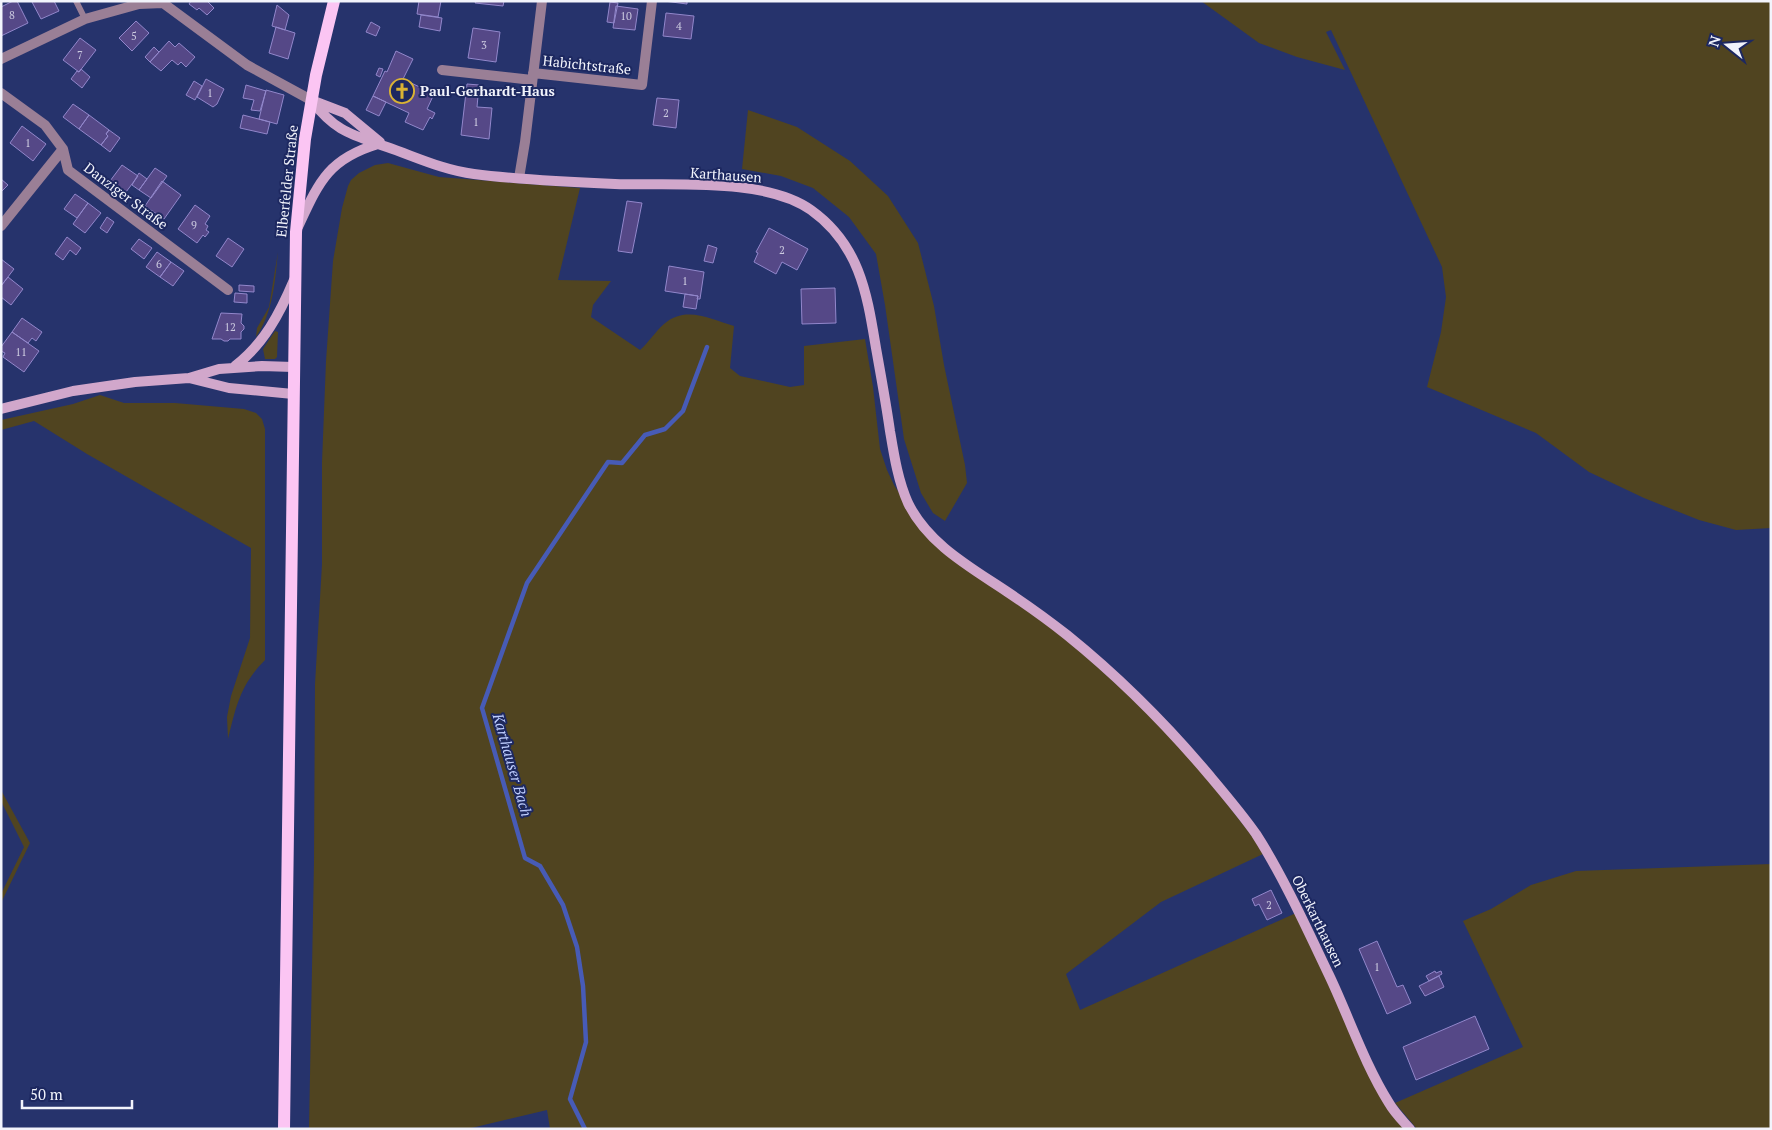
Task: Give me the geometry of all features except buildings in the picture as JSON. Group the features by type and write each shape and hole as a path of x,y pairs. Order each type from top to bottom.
{"main road":[{"name":"Elberfelder Straße","path":"284,1129 296,232 304,145 311,100 334,1"},
{"name":"Karthausen","path":"311,100 345,114 381,145"},
{"name":"Karthausen","path":"311,100 340,129 356,137 431,164 471,174 615,184 747,188 769,191 808,208 830,225 845,246 859,271 868,296 892,444 900,483 909,505 926,529 958,559 1065,633 1128,688 1178,740"},
{"path":"296,232 328,173 342,159 381,145"},
{"path":"235,366 252,352 264,338 280,311 295,279"},
{"path":"1,409 49,396 94,387 188,378 235,366 293,367"},
{"path":"188,378 229,388 293,394"},
{"name":"Oberkarthausen","path":"1178,740 1210,776 1255,833 1329,974 1390,1106 1410,1129"}],"street":[{"path":"519,178 542,1"},
{"name":"Habichtstraße","path":"533,77 642,85 652,1"},
{"path":"1,59 85,19 139,4 164,2 247,65 311,100"},
{"path":"442,70 533,77"},
{"name":"Danziger Straße","path":"1,92 46,125 62,149 68,170 228,290"},
{"path":"1,226 62,149"}],"lane":[{"path":"76,1 85,19"}],"shaded area":[{"path":"1201,1 1771,1 1771,528 1736,530 1699,520 1644,498 1589,472 1536,433 1427,387 1441,332 1446,297 1442,267 1331,30 1326,32 1345,70 1297,57 1259,43"},
{"path":"748,110 797,127 850,161 888,196 918,243 934,306 967,483 945,521 933,513 921,493 904,439 876,254 849,217 813,188 781,176 742,169"},
{"path":"388,163 439,177 580,188 558,280 611,281 593,305 591,317 640,350 672,318 689,314 707,317 734,326 730,368 740,376 790,387 804,385 804,346 865,339 880,449 894,485 924,531 1063,636 1124,691 1176,742 1202,772 1252,836 1263,854 1161,902 1066,974 1080,1010 1296,913 1386,1092 1409,1129 550,1129 547,1110 467,1129 309,1129 315,684 322,564 322,462 326,361 333,261 342,208 351,180 359,173 375,165"},
{"path":"278,252 270,307 262,328 256,337 257,328 269,307"},
{"path":"275,331 278,332 277,357 275,359 265,359 263,349"},
{"path":"100,395 124,403 175,403 244,409 256,413 262,419 265,429 265,660 244,688 228,739 227,717 231,696 250,638 251,548 87,454 34,421 1,430 1,420 73,404"},
{"path":"1,790 30,843 1,903 1,894 24,847 1,801"},
{"path":"1771,864 1771,1129 1417,1129 1395,1103 1523,1047 1463,921 1491,909 1531,885 1576,871"}],"waterway":[{"name":"Karthauser Bach","path":"585,1129 570,1099 586,1042 583,986 577,947 563,905 540,866 525,858 482,708 527,583 608,462 622,463 645,435 665,429 683,411 707,347"}],"place":[{"name":"Paul-Gerhardt-Haus","path":"402,91"}]}
